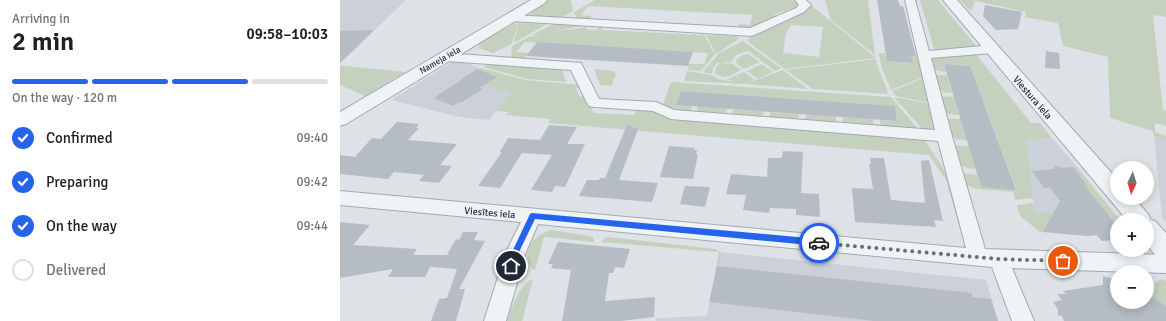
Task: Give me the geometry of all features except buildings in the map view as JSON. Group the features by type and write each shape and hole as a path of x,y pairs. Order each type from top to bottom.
{"street":[{"name":"Nameja iela","path":"340,120 540,0"},
{"path":"512,18 752,32 800,10 806,4 800,0"},
{"path":"910,0 944,136 978,257"},
{"name":"Viestura iela","path":"950,0 1110,185"},
{"path":"923,55 992,49"},
{"path":"446,57 576,66 594,103 656,107 671,114 944,136"},
{"name":"Viesītes iela","path":"340,198 999,259 1166,264"},
{"path":"1127,205 1134,213"},
{"path":"495,321 516,252 532,216"},
{"path":"1154,236 1166,250"},
{"path":"999,259 1022,321"}],"shaded area":[{"path":"340,0 406,0 340,63"},
{"path":"457,59 519,83 500,111 496,111 489,120 460,117 391,100"},
{"path":"1154,136 1166,139 1166,222 1162,218"},
{"path":"1052,138 1077,167 1074,167 1094,198 1110,215 1110,240 1102,241 1098,237 1109,233 1088,236 1054,233 1045,228 1053,213 1034,211 1027,140"},
{"path":"719,252 986,280 998,321 656,321 656,318 707,316"}],"green space":[{"path":"549,0 571,0 573,11 560,18 530,14"},
{"path":"595,0 791,0 796,1 801,6 774,15 778,18 751,28 737,28 739,24 750,25 752,15 588,6 581,15 592,16 589,19 577,19 574,12"},
{"path":"825,0 868,0 875,55 831,20"},
{"path":"920,0 938,0 978,48 934,49"},
{"path":"960,0 1166,0 1166,17 1153,15 1163,110 1166,111 1166,126 1155,123 1155,132 1166,136 1166,139 1154,136 1153,131 1110,118 1108,57 1063,46 1058,23 1025,17 1026,12 975,1 972,10 970,10"},
{"path":"812,6 876,58 785,69 748,42 749,37","holes":["791,25 823,27 819,57 783,53 786,33"]},
{"path":"516,23 517,26 512,44 493,53 478,48 481,42"},
{"path":"518,23 547,24 514,43"},
{"path":"556,23 588,25 550,32 587,27 586,29 597,30 600,25 603,25 601,30 704,35 715,54 701,71 688,70 689,64 704,64 708,53 525,42 516,52 529,53 524,58 511,57 512,46 528,37 542,34 531,35"},
{"path":"706,35 735,36 740,38 716,54"},
{"path":"743,41 781,68 775,71 748,51 736,55 731,62 717,63 713,68 712,74 703,72 719,53"},
{"path":"879,53 885,53 887,61 913,63 911,56 919,56 924,77 891,90 881,66"},
{"path":"975,53 1031,123 1040,123 1052,138 1027,140 1033,198 1015,200 1013,192 977,189 966,185 961,173 977,175 981,187 1016,189 970,66 944,64 946,72 933,70 931,60 937,57"},
{"path":"748,54 760,62 744,69 737,64 736,60 742,55"},
{"path":"876,59 888,94 813,89 786,70"},
{"path":"721,63 733,64 741,70 725,77 718,75 715,73 715,70"},
{"path":"489,64 561,67 566,82 527,79 483,67"},
{"path":"762,64 773,72 758,79 747,71"},
{"path":"340,66 405,72 365,96 340,85"},
{"path":"481,68 526,80 581,85 581,87 576,89 580,97 583,96 585,102 589,104 594,113 634,115 637,108 655,110 666,117 924,139 945,171 965,239 963,239 946,180 929,155 548,123 550,119 506,115 508,112 496,111 511,92 502,91 486,84 497,77 479,70"},
{"path":"594,69 614,71 616,75 611,86 600,85"},
{"path":"783,70 808,89 746,84"},
{"path":"687,71 712,75 718,79 735,82 727,79 744,72 755,80 745,84 684,81"},
{"path":"947,75 952,93 940,90 935,76"},
{"path":"924,78 930,103 896,96 892,91"},
{"path":"671,82 891,97 919,130 881,127 880,120 897,121 895,106 681,91 676,105 692,106 690,113 675,111 668,109 663,104"},
{"path":"940,96 954,97 959,115 945,112"},
{"path":"894,97 931,104 935,127 930,130 923,130"},
{"path":"698,106 727,108 725,115 696,113"},
{"path":"733,109 764,111 762,118 732,116"},
{"path":"770,112 799,114 799,121 769,119"},
{"path":"806,114 836,116 836,124 805,121"},
{"path":"843,117 873,119 874,127 843,124"},
{"path":"947,119 961,119 967,140 952,137"},
{"path":"954,145 969,146 976,169 964,167 959,163"},
{"path":"1073,167 1077,167 1114,213 1110,213 1110,217 1083,185 1087,184"},
{"path":"1033,203 1034,211 1053,213 1045,228 1045,232 1040,232 1020,216 1017,205"},
{"path":"552,230 590,236 593,237 594,242 544,237 535,270 532,269 528,263 528,250 535,239"},
{"path":"608,237 716,249 721,253 719,266 717,265 719,252 601,242"},
{"path":"533,279 522,321 507,321 520,290 528,281"},
{"path":"1162,279 1166,281 1166,306 1154,298 1154,283"}],"way so far":[{"path":"819,243 999,259 1063,261"}],"route":[{"path":"511,266 532,216 819,243"}]}
